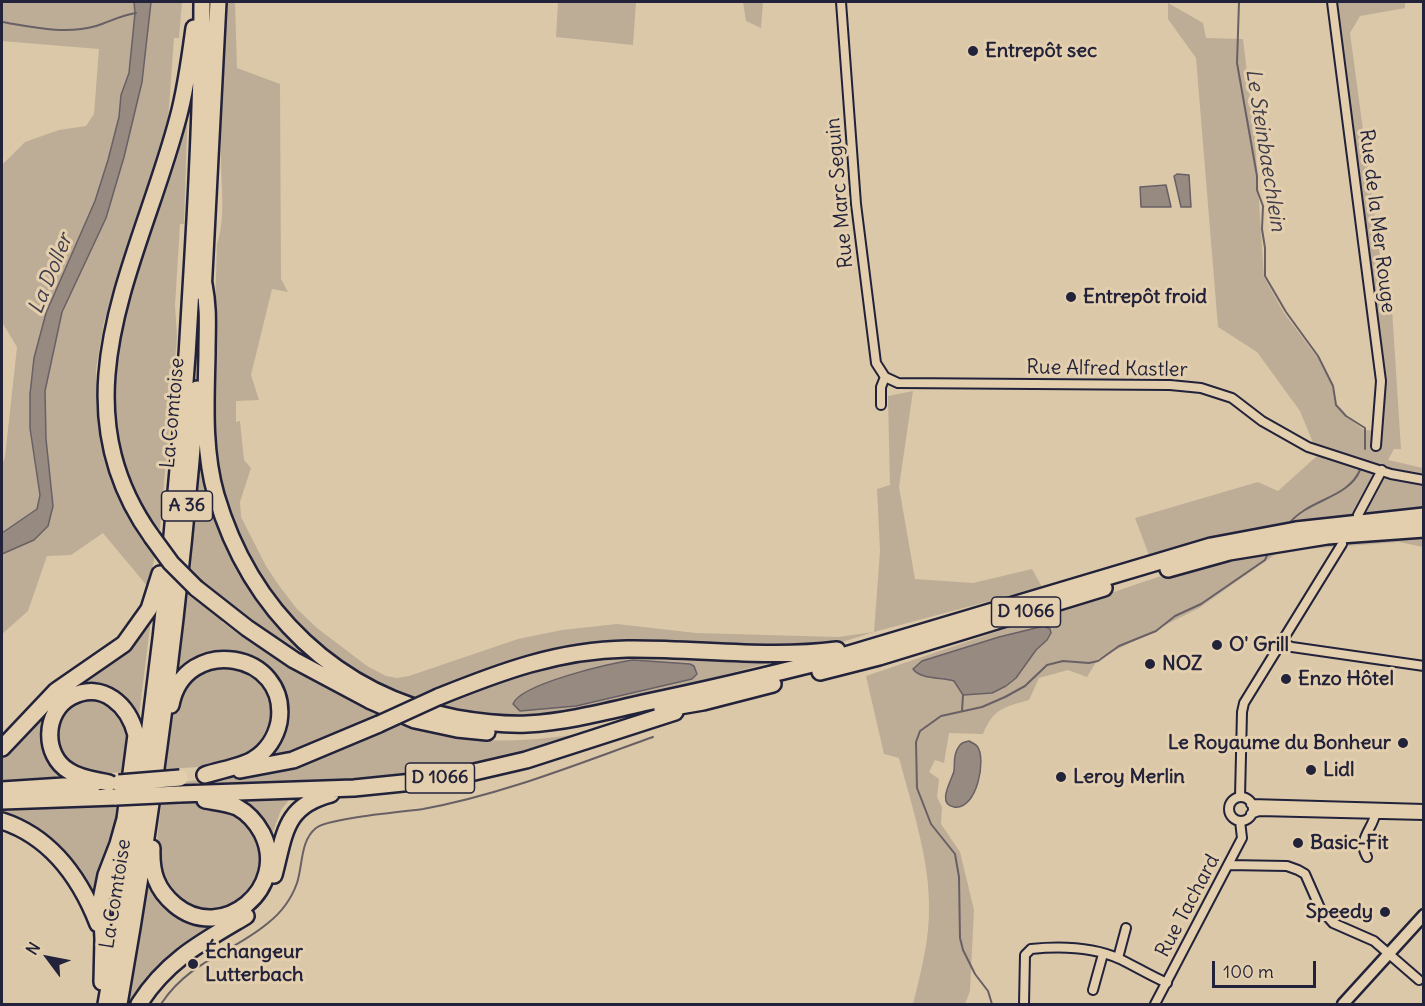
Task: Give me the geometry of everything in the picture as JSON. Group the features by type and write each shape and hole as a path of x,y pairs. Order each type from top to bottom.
{"highway":[{"path":"195,2 193,36 178,117 117,313 108,350 105,388 106,420 111,446 130,501 152,537 171,563 196,588 247,628 294,660 369,700 415,720 457,729 523,733 567,729 703,702"},
{"name":"La Comtoise","path":"106,1005 138,807 171,540 190,308 198,154 202,2"},
{"name":"La Comtoise","path":"119,1005 149,823 183,540 204,284 218,2"},
{"path":"204,284 209,309 207,438 216,494 227,528 242,561 284,623 310,648 368,687 403,704 438,714 482,722 525,724 565,720 676,696 832,659 876,644"},
{"path":"1391,525 1424,518"},
{"path":"1391,525 1408,535 1424,537"},
{"name":"D 1066","path":"2,790 115,788 180,794 354,788 470,773 526,760 703,702 879,657 1132,579 1229,552 1391,525"},
{"name":"D 1066","path":"2,801 115,788 254,768 292,760 501,672 536,661 576,653 625,649 779,655 876,644 1210,546 1296,530 1391,525 1424,529"},
{"path":"2,748 56,691 124,644 149,609 171,540"},
{"path":"162,728 169,718 172,701 180,684 193,669 201,664 220,659 242,661 251,665 268,679 277,696 280,714 270,743 252,760 205,775"},
{"path":"101,1005 103,939 101,900 106,875 125,819 136,735 127,711 115,699 100,693 71,697 59,708 51,724 50,745 54,756 69,771 115,788"},
{"path":"139,1005 158,977 172,964 189,950 245,916 257,906 272,884 287,826 298,809 314,798 354,788"},
{"path":"149,823 153,836 153,876 162,891 180,909 203,917 215,918 229,915 245,906 258,893 266,879 269,860 266,843 257,825 238,808 225,803 180,794"},
{"path":"2,821 32,836 56,853 89,901 103,939"}],"main road":[{"path":"1343,1005 1424,915"}],"street":[{"name":"Rue Marc Seguin","path":"841,2 856,204 876,363 885,377"},
{"name":"Rue de la Mer Rouge","path":"1332,2 1381,381 1376,446"},
{"path":"881,405 881,387 885,377"},
{"name":"Rue Alfred Kastler","path":"885,377 898,382 1170,385 1201,388 1232,398 1262,421 1308,447 1382,470 1424,480"},
{"path":"1358,515 1382,470"},
{"path":"1240,797 1244,703 1342,544"},
{"path":"1282,643 1292,647 1424,666"},
{"path":"1251,814 1251,804 1247,799 1240,797 1233,800 1229,809 1233,818 1240,820 1259,812 1376,811 1424,808"},
{"path":"1251,804 1424,815"},
{"path":"1367,857 1362,849 1363,841 1376,811"},
{"name":"Rue Tachard","path":"1155,1005 1242,838 1240,820"},
{"path":"1228,865 1287,866 1305,874 1314,898 1325,916 1341,928 1369,938 1419,980"},
{"path":"1118,958 1126,928"},
{"path":"1024,1005 1025,955 1027,951 1039,948 1068,948 1118,958 1167,983"},
{"path":"1094,990 1103,954"}],"shaded area":[{"path":"2,2 182,2 179,38 174,38 168,120 104,322 96,369 98,423 109,472 129,514 156,551 148,587 103,533 71,555 47,556 28,611 2,634 2,465 5,457 17,347 2,322 2,165 25,142 59,130 86,126 94,114 99,49 2,41"},
{"name":"La Doller","path":"134,2 151,2 142,82 106,218 62,312 45,391 46,439 53,506 48,526 34,540 2,554 2,533 37,509 40,495 30,428 30,394 34,358 46,313 95,201 108,160 119,117 121,95 129,73"},
{"path":"225,2 235,2 237,68 280,84 281,279 288,292 272,289 251,375 259,400 236,401 236,422 240,421 244,460 251,468 240,502 241,517 266,566 297,609 317,628 367,666 386,676 397,678 518,639 562,630 617,624 696,633 838,637 874,632 842,642 811,647 663,642 609,642 579,646 514,660 468,676 414,701 368,680 321,649 282,610 241,546 220,485 211,432 217,244 222,212 221,119"},
{"path":"558,2 636,2 633,45 556,37"},
{"path":"743,2 763,2 761,28 746,21"},
{"path":"1336,2 1405,2 1405,8 1360,16 1350,33 1387,309 1392,309 1401,449 1394,449 1388,460 1423,468 1423,547 1399,542 1280,551 1275,525 1149,555 1135,518 1258,482 1278,491 1318,455 1300,411 1257,352 1218,327 1196,58 1168,19 1168,3 1203,23 1206,38 1243,39 1255,140 1264,277 1284,313 1317,357 1332,385 1335,405 1345,416 1364,430 1381,431 1384,380"},
{"path":"188,102 184,224 180,224 175,305 177,337 159,539 138,507 113,436 110,384 127,300"},
{"path":"1189,175 1191,207 1181,207 1174,176"},
{"path":"1166,185 1171,207 1141,207 1140,187"},
{"path":"913,391 899,487 915,579 973,583 1032,569 1042,587 874,632 880,551 877,489 890,485 888,396"},
{"path":"199,439 207,491 222,535 241,572 264,606 332,670 330,674 269,637 188,572"},
{"path":"1280,551 1199,608 1098,659 1087,677 1068,670 1039,678 1029,700 1000,710 991,719 983,734 949,733 944,763 935,760 929,772 939,779 937,797 942,807 941,824 960,852 974,910 970,991 965,1004 913,1004 928,929 929,904 926,868 899,758 884,754 866,676 1158,577"},
{"path":"187,585 224,618 222,622 260,648 383,714 292,753 257,760 283,698 233,654 173,684"},
{"path":"152,610 138,724 125,701 116,693 102,687 44,721 43,741 47,755 72,778 2,781 2,755 32,721"},
{"path":"1044,626 1050,629 1051,633 1047,640 1036,650 1016,678 992,693 963,695 954,681 926,677 913,669 922,661 999,637"},
{"path":"599,656 781,660 638,697 530,715 469,714 429,706 501,676"},
{"path":"633,660 690,664 694,666 697,674 692,679 576,706 520,711 513,704 519,696 548,682 606,665"},
{"path":"211,666 244,668 264,685 270,695 272,707 272,719 268,730 254,750 235,761 166,769 170,732 180,693 194,675"},
{"path":"95,697 109,702 129,728 124,772 93,774 76,770 54,748 57,719 79,698"},
{"path":"397,721 481,740 530,740 595,732 499,760 447,770 291,785 175,789 175,783 264,772"},
{"path":"969,741 977,746 980,752 978,782 969,801 962,806 954,807 946,801 946,791 954,771 956,751 961,744"},
{"path":"293,795 281,810 271,837 263,821 223,797"},
{"path":"120,802 116,832 101,863 96,884 95,904 80,873 2,815 2,806"},
{"path":"198,802 225,807 247,821 258,840 261,860 257,880 246,897 230,909 210,913 187,907 174,897 162,878 157,854 161,804"},
{"path":"149,881 211,923 210,929 165,961 131,1004 127,1004"}],"waterway":[{"name":"Le Steinbaechlein","path":"1239,2 1237,63 1257,176 1257,190 1263,206 1265,276 1286,312 1318,356 1333,386 1336,405 1346,416 1365,428 1365,449"},
{"path":"2,22 72,30 96,26 136,13"},
{"name":"Le Steinbaechlein","path":"1288,525 1296,516 1346,487 1360,470"},
{"name":"Le Steinbaechlein","path":"992,1004 988,991 975,974 963,950 960,938 959,877 955,854 931,824 917,788 916,742 920,731 941,716 982,707 1005,697 1025,686 1047,665 1063,661 1089,663 1098,661 1119,646 1156,631 1175,616 1201,604 1265,560 1268,553"},
{"path":"962,711 963,695"},
{"path":"161,1004 185,977 254,934 282,910 295,889 307,840 311,833 323,824 423,809 481,796 653,737"}],"place":[{"name":"Entrepôt sec","path":"973,51"},
{"name":"Entrepôt froid","path":"1071,297"},
{"name":"O' Grill","path":"1217,645"},
{"name":"NOZ","path":"1150,664"},
{"name":"Enzo Hôtel","path":"1286,679"},
{"name":"Le Royaume du Bonheur","path":"1403,743"},
{"name":"Lidl","path":"1311,770"},
{"name":"Leroy Merlin","path":"1061,777"},
{"name":"Basic-Fit","path":"1298,843"},
{"name":"Speedy","path":"1385,912"},
{"name":"Échangeur Lutterbach","path":"193,964"}]}
